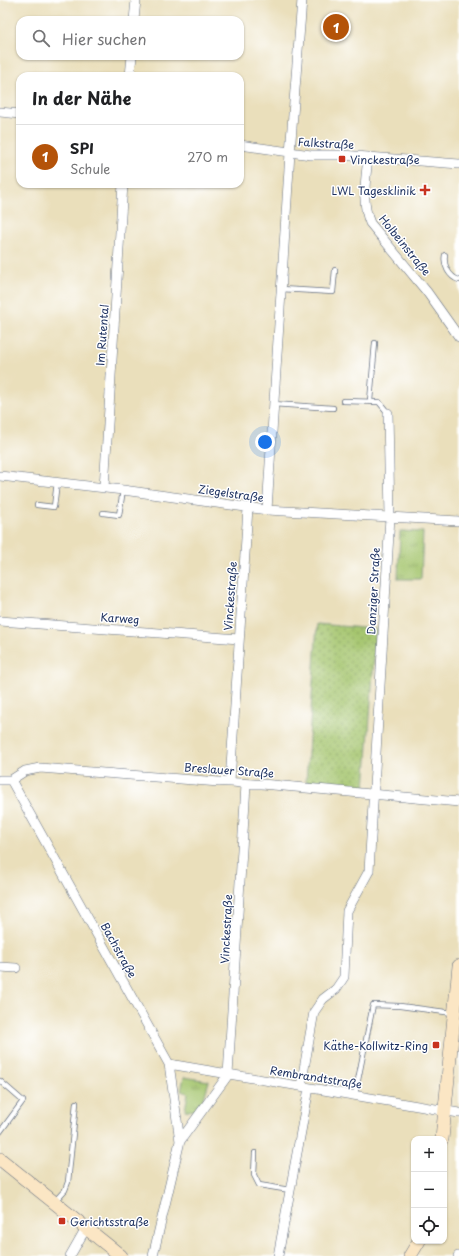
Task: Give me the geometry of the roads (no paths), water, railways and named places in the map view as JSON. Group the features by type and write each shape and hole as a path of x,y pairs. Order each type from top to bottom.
{"main road":[{"path":"442,1136 459,966"},
{"path":"0,1159 120,1256"},
{"path":"411,1256 417,1244"}],"street":[{"path":"134,16 136,0"},
{"path":"267,510 290,153 302,0"},
{"path":"130,72 132,60"},
{"path":"0,112 16,114"},
{"name":"Falkstraße","path":"244,146 290,153 459,164"},
{"name":"Holbeinstraße","path":"368,157 364,202 370,223 427,292 459,338"},
{"name":"Im Rutental","path":"104,488 123,188"},
{"name":"Danziger Straße","path":"305,1087 314,1012 323,999 336,989 344,977 347,911 369,871 390,517 388,413"},
{"name":"Ziegelstraße","path":"0,476 122,490 267,510 459,521"},
{"name":"Vinckestraße","path":"230,781 248,508"},
{"name":"Karweg","path":"0,621 239,639"},
{"name":"Breslauer Straße","path":"0,780 11,780 25,771 40,768 219,782 230,781 246,785 262,784 459,802"},
{"name":"Bachstraße","path":"11,780 169,1064 180,1141"},
{"name":"Vinckestraße","path":"228,1075 246,785"},
{"path":"0,967 16,968"},
{"name":"Rembrandtstraße","path":"169,1064 459,1113"},
{"name":"Bachstraße","path":"153,1256 175,1156 180,1141 228,1075"},
{"path":"278,1256 290,1190 305,1087"},
{"path":"70,1256 86,1228"}],"lane":[{"path":"445,255 444,262 448,272 455,279 459,280"},
{"path":"281,289 333,292 335,270"},
{"path":"343,401 370,401 375,343"},
{"name":"Danziger Straße","path":"370,401 379,402 388,413"},
{"path":"274,404 333,408"},
{"path":"37,505 54,507 57,482"},
{"path":"103,513 119,515 122,490"},
{"path":"355,1095 373,1005 400,1006 454,1013"},
{"path":"0,1082 23,1101 0,1132"},
{"path":"54,1202 65,1190 68,1182 76,1103"},
{"path":"255,1153 254,1175 259,1185 290,1190"}],"place":[{"name":"SPI","path":"336,27"},
{"name":"Vinckestraße","path":"342,159"},
{"name":"LWL Tagesklinik","path":"425,190"},
{"name":"Käthe-Kollwitz-Ring","path":"436,1045"},
{"name":"Gerichtsstraße","path":"62,1221"}]}
